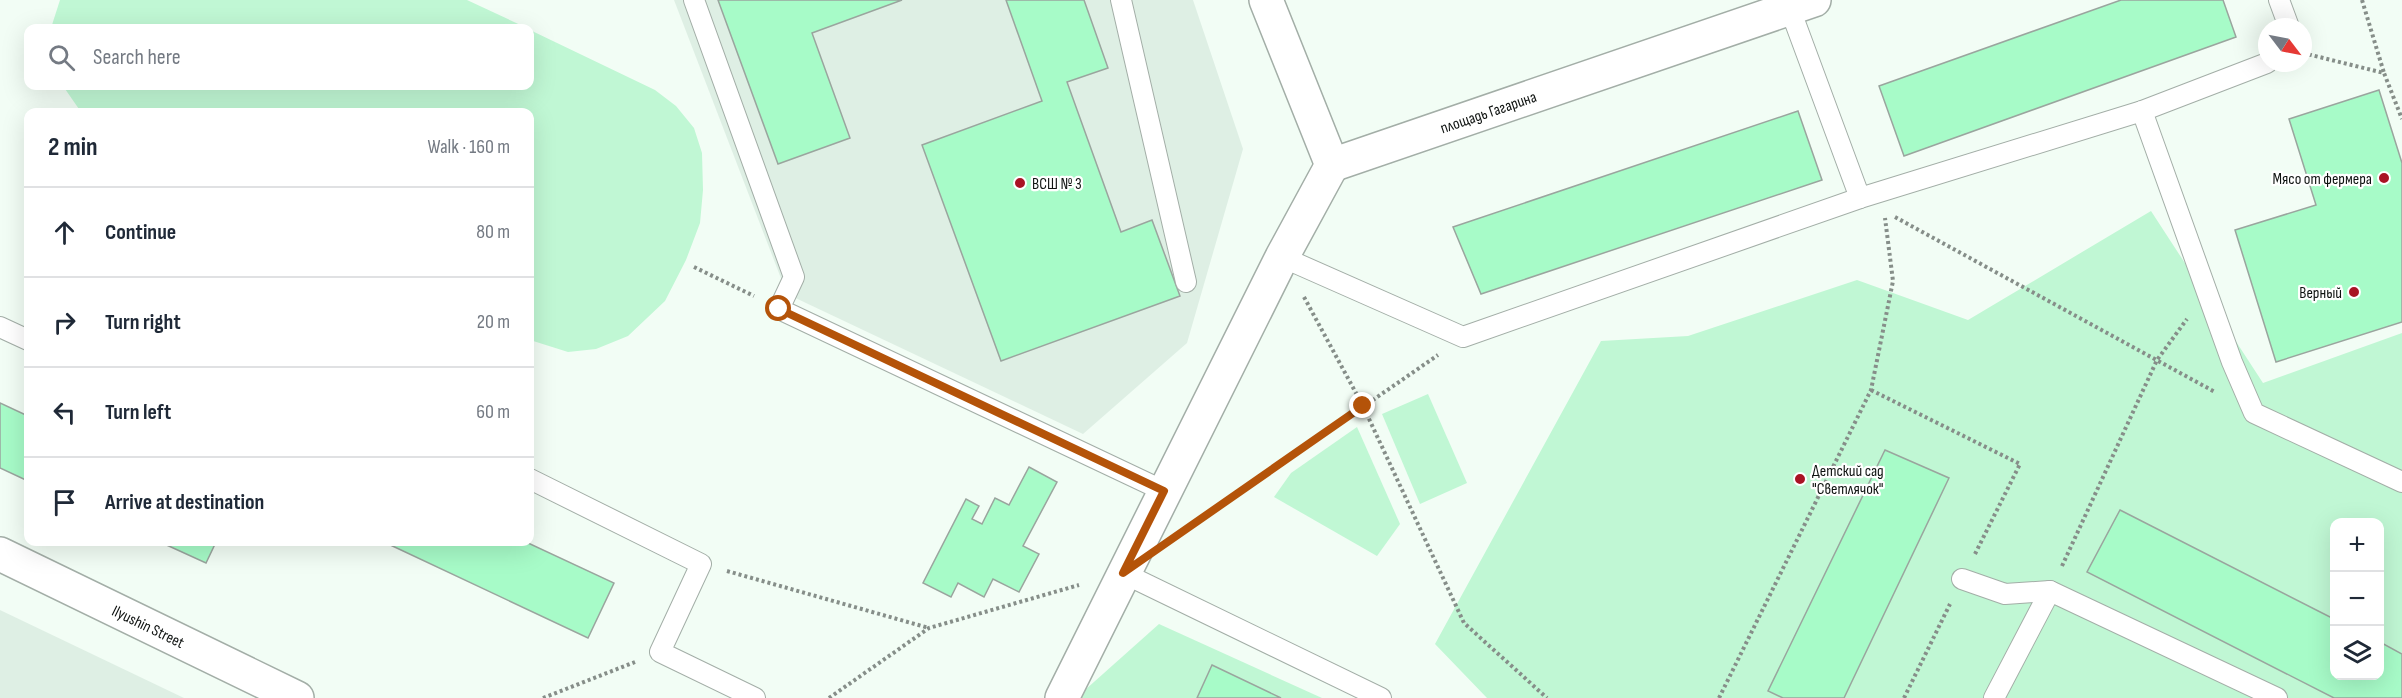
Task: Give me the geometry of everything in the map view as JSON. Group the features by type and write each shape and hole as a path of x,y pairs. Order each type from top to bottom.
{"street":[{"path":"1062,698 1282,257 1332,165 1266,0"},
{"name":"площадь Гагарина","path":"1332,165 1793,3"},
{"name":"Ilyushin Street","path":"0,554 297,698"}],"lane":[{"path":"694,0 794,277 779,309 1164,491"},
{"path":"1121,0 1186,282"},
{"path":"2279,0 2286,18"},
{"path":"1793,3 1860,198"},
{"path":"1282,257 1463,337 1860,198 2142,111 2258,66"},
{"path":"2142,111 2207,292 2254,413 2402,482"},
{"path":"0,327 24,338"},
{"path":"534,481 701,564 660,652 755,698"},
{"path":"1123,573 1381,698"},
{"path":"1962,579 2005,594 2050,591 2277,698"},
{"path":"1994,698 2050,591"}],"path":[{"path":"2361,0 2384,73 2402,119"},
{"path":"2312,55 2384,73"},
{"path":"1719,698 1871,390 1893,281 1884,211 2254,413"},
{"path":"1282,257 1363,406 1464,623 1547,698"},
{"path":"694,267 779,309"},
{"path":"2050,591 2157,360 2207,292"},
{"path":"1180,533 1463,337"},
{"path":"1871,390 2020,464 1904,698"},
{"path":"701,564 929,628"},
{"path":"829,698 929,628 1123,573"},
{"path":"543,698 660,652"}],"shaded area":[{"path":"674,0 1193,0 1243,149 1187,343 1083,434 787,294"},
{"path":"0,610 184,698 0,698"}],"green space":[{"path":"60,0 467,0 518,24 52,24"},
{"path":"534,32 655,90 676,106 694,128 702,153 703,190 700,223 686,260 665,301 628,336 596,349 568,352 534,341 534,108 78,108 66,90 534,90"},
{"path":"2151,211 2263,383 2402,333 2402,698 1487,698 1435,644 1601,341 1688,336 1857,280 1968,320"},
{"path":"1428,394 1467,483 1420,504 1382,414"},
{"path":"1357,427 1400,524 1377,556 1274,497 1291,473"},
{"path":"1159,624 1322,698 1076,698"}],"building":[{"path":"718,0 902,0 812,33 850,138 778,164"},
{"name":"ВСШ № 3","path":"1006,0 1084,0 1108,68 1067,82 1121,232 1152,220 1180,296 1001,361 922,145 1042,101"},
{"path":"2121,0 2223,0 2236,37 1904,156 1879,86"},
{"path":"2379,90 2402,163 2402,322 2276,362 2235,230 2316,205 2289,119"},
{"path":"1798,111 1822,180 1481,294 1453,227"},
{"path":"0,403 24,414 24,479 0,468"},
{"path":"1885,450 1949,478 1844,698 1783,698 1768,691"},
{"path":"1029,467 1057,482 1023,546 1039,554 1019,592 993,579 984,597 958,583 951,597 923,583 966,499 979,506 972,519 982,524 995,498 1009,505"},
{"path":"2120,510 2330,617 2330,680 2384,680 2384,644 2402,654 2402,698 2334,698 2087,572"},
{"path":"169,546 214,546 206,563"},
{"path":"392,546 534,546 614,583 588,638"},
{"path":"1212,665 1281,698 1197,698"}],"place":[{"name":"Мясо от фермера","path":"2384,178"},
{"name":"ВСШ № 3","path":"1020,183"},
{"name":"Верный","path":"2354,292"},
{"name":"Детский сад \"Светлячок\"","path":"1800,479"}],"route":[{"path":"779,309 1164,491 1123,573 1363,406"}]}
